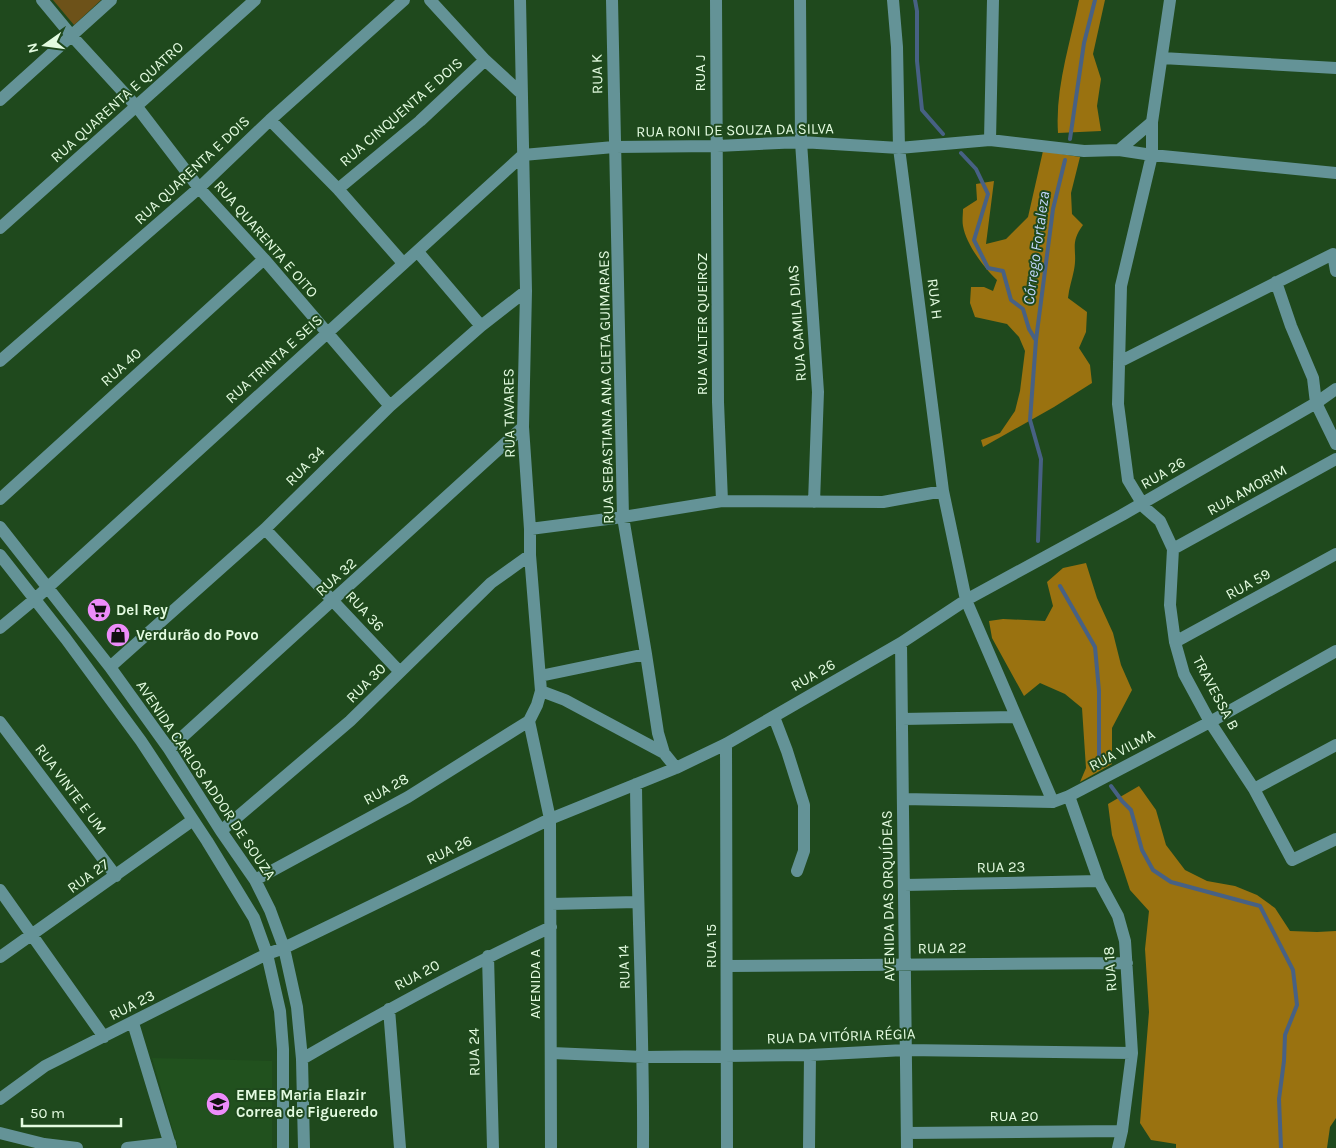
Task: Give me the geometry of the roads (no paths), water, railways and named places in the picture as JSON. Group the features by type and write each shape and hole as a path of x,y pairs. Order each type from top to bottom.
{"street":[{"name":"RUA QUARENTA E OITO","path":"42,0 71,35 137,107 199,188 264,259 390,406"},
{"path":"0,100 111,0"},
{"name":"RUA QUARENTA E QUATRO","path":"0,228 255,0"},
{"name":"RUA QUARENTA E DOIS","path":"0,361 199,188 270,120 404,0"},
{"path":"430,0 485,60 522,94"},
{"name":"RUA TAVARES","path":"520,0 526,291 523,427 530,555 541,691 529,721"},
{"name":"RUA K","path":"612,0 614,147"},
{"name":"RUA J","path":"716,0 717,146"},
{"name":"RUA CAMILA DIAS","path":"800,0 801,142 818,392 814,502"},
{"name":"RUA H","path":"893,0 897,47 899,148 943,491 966,600"},
{"path":"983,141 993,0"},
{"name":"TRAVESSA B","path":"1170,0 1152,122 1152,155 1121,286 1118,404 1128,480 1142,504 1160,521 1173,549 1170,605 1175,642 1184,674 1210,722 1254,789 1292,860 1336,839"},
{"path":"1162,58 1336,68"},
{"name":"RUA CINQUENTA E DOIS","path":"338,189 420,121 485,60"},
{"path":"270,120 338,189 403,263"},
{"path":"1119,150 1152,122"},
{"name":"RUA RONI DE SOUZA DA SILVA","path":"522,155 614,147 717,146 801,142 899,148 983,141 1084,151 1119,150 1152,155"},
{"name":"RUA VALTER QUEIROZ","path":"717,146 718,402 722,501"},
{"name":"RUA SEBASTIANA ANA CLETA GUIMARAES","path":"614,147 619,252 623,517 658,733 664,754 676,768"},
{"name":"RUA TRINTA E SEIS","path":"0,628 35,599 403,263 418,252 522,155"},
{"path":"1152,155 1336,173"},
{"path":"418,252 480,326"},
{"path":"1118,362 1333,254 1336,271"},
{"name":"RUA 40","path":"0,499 264,259"},
{"path":"1276,282 1291,326 1313,378 1316,403 1336,444"},
{"name":"RUA 34","path":"110,668 265,529 390,406 480,326 526,291"},
{"name":"RUA 26","path":"284,948 550,819 676,768 726,744 901,643 966,600 1142,504 1316,403 1336,389"},
{"name":"RUA 32","path":"169,749 523,427"},
{"name":"RUA AMORIM","path":"1173,549 1336,459"},
{"path":"530,528 623,517 722,501 883,502 943,491"},
{"name":"AVENIDA CARLOS ADDOR DE SOUZA","path":"0,527 110,668 169,749 255,880 270,910 284,948 297,1007 302,1059 304,1148"},
{"name":"RUA 36","path":"265,529 400,672"},
{"name":"RUA 59","path":"1175,642 1336,554"},
{"path":"0,555 141,741 254,918 267,954 280,1011 283,1049 283,1148"},
{"name":"RUA 30","path":"222,831 350,721 491,583 530,555"},
{"path":"966,600 1053,802"},
{"name":"AVENIDA DAS ORQUÍDEAS","path":"901,643 907,1148"},
{"name":"RUA VILMA","path":"903,799 1053,802 1069,796 1210,722 1336,651"},
{"path":"540,676 646,654"},
{"path":"541,691 565,700 664,754"},
{"path":"774,717 804,806 804,851 797,871"},
{"path":"902,719 1015,717"},
{"path":"529,721 550,819"},
{"name":"RUA 28","path":"255,880 408,797 529,721"},
{"name":"RUA VINTE E UM","path":"0,722 116,876"},
{"name":"RUA 15","path":"726,744 727,1148"},
{"path":"1254,789 1336,745"},
{"name":"RUA 14","path":"636,784 637,902 644,1057 643,1148"},
{"name":"RUA 18","path":"1069,796 1099,881 1118,916 1125,941 1132,1053 1118,1148"},
{"name":"AVENIDA A","path":"550,819 551,1148"},
{"name":"RUA 27","path":"0,957 193,820"},
{"name":"RUA 23","path":"904,885 1099,881"},
{"path":"0,890 104,1037"},
{"path":"551,904 637,902"},
{"name":"RUA 20","path":"302,1059 389,1009 488,956 551,927"},
{"name":"RUA 23","path":"0,1100 46,1066 267,954 284,948"},
{"name":"RUA 24","path":"488,956 493,1148"},
{"name":"RUA 22","path":"728,966 1127,963"},
{"path":"389,1009 400,1148"},
{"path":"127,1148 171,1146 133,1022"},
{"name":"RUA DA VITÓRIA RÉGIA","path":"552,1053 644,1057 810,1055 905,1050 1132,1053"},
{"path":"809,1148 810,1055"},
{"name":"RUA 20","path":"906,1133 1122,1131"},
{"path":"0,1133 44,1144 77,1148"}],"waterway":[{"name":"Córrego Fortaleza","path":"915,0 917,11 917,61 922,110 943,134"},
{"name":"Córrego Fortaleza","path":"1070,139 1084,43 1095,0"},
{"name":"Córrego Fortaleza","path":"961,153 976,169 988,194 974,240 988,268 1003,271 1011,300 1023,309 1029,329 1035,339"},
{"name":"Córrego Fortaleza","path":"1038,541 1041,459 1030,420 1036,340 1053,209 1065,160"},
{"name":"Córrego Fortaleza","path":"1060,586 1095,647 1099,691 1099,768"},
{"name":"Córrego Fortaleza","path":"1111,786 1131,810 1142,850 1153,870 1171,882 1260,906 1293,970 1297,1005 1285,1035 1279,1099 1281,1148"}],"place":[{"name":"Del Rey","path":"99,610"},
{"name":"Verdurão do Povo","path":"118,635"},
{"name":"EMEB Maria Elazir Correa de Figueredo","path":"218,1104"}]}
